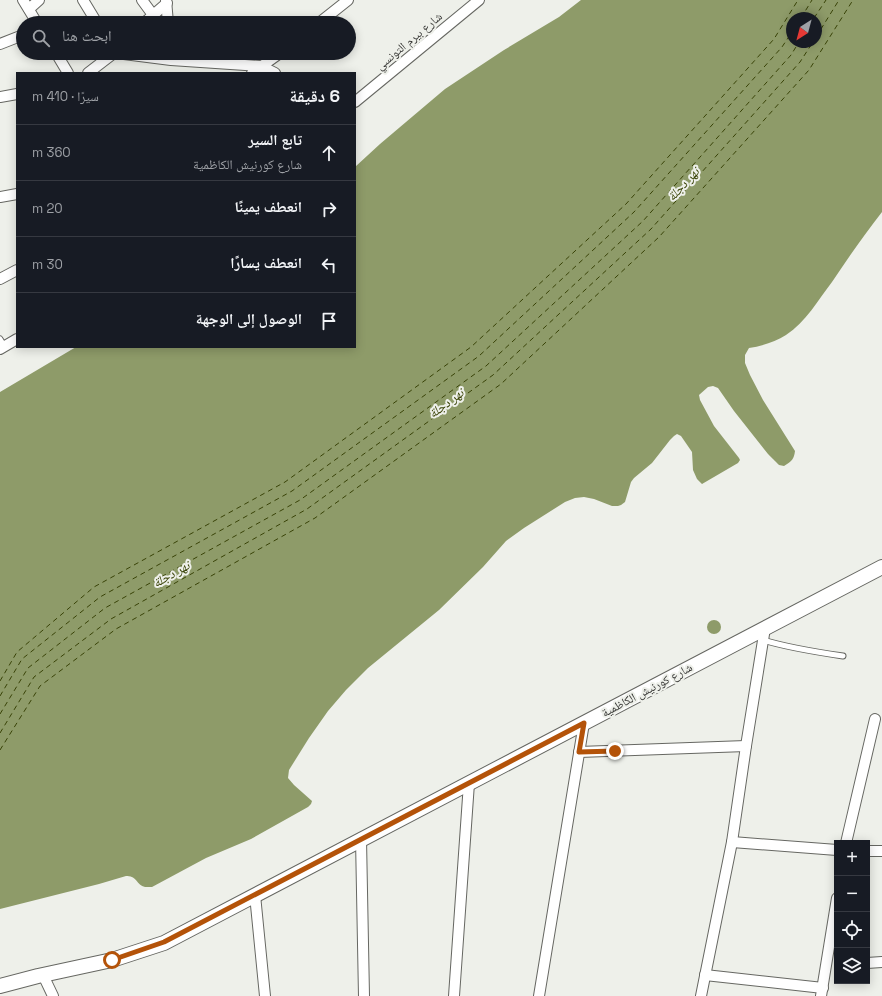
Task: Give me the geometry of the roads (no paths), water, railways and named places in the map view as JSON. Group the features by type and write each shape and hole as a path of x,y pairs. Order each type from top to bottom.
{"street":[{"path":"33,16 26,4 39,0"},
{"path":"83,0 93,16"},
{"path":"142,0 153,15 166,1"},
{"path":"328,16 348,0"},
{"name":"شارع بيرم التونسي","path":"356,101 477,0"},
{"path":"166,1 167,16"},
{"path":"0,44 16,38"},
{"path":"60,60 67,72"},
{"path":"89,72 106,60"},
{"path":"207,60 260,66 273,72"},
{"path":"253,72 269,60"},
{"path":"0,97 16,94"},
{"path":"0,197 16,194"},
{"path":"0,279 16,271"},
{"path":"2,345 16,339"},
{"name":"شارع كورنيش الكاظمية","path":"0,986 112,960 164,942 584,723 764,634 882,567"},
{"name":"شارع كورنيش الكاظمية","path":"855,581 882,578"},
{"path":"701,996 732,842 764,634"},
{"path":"847,840 875,719"},
{"path":"539,996 584,723"},
{"path":"579,752 746,746"},
{"path":"454,996 469,783"},
{"path":"361,839 364,996"},
{"path":"732,842 834,850"},
{"path":"870,851 882,851"},
{"path":"255,895 265,996"},
{"path":"705,975 822,992 832,963 836,912"},
{"path":"870,962 882,962"},
{"path":"43,975 53,996"}],"lane":[{"path":"764,634 781,645 843,656"}],"water":[{"name":"نهر دجلة","path":"581,0 882,0 882,212 817,303 800,324 777,340 764,345 749,348 745,355 745,363 763,400 795,451 793,458 784,466 779,465 768,454 718,388 713,386 708,387 699,395 700,400 714,426 739,458 740,460 738,463 702,484 697,479 693,470 692,452 681,436 677,434 670,440 652,463 634,478 631,482 625,502 621,505 612,506 584,497 575,498 565,502 506,541 483,567 439,610 368,668 328,711 289,770 288,778 312,801 308,807 251,839 206,858 152,887 142,886 132,877 126,876 0,909 0,392 74,348 356,348 356,166 445,89 504,50 559,17"},
{"path":"711,620 717,620 721,624 721,630 717,634 711,634 707,630 707,624"}]}
